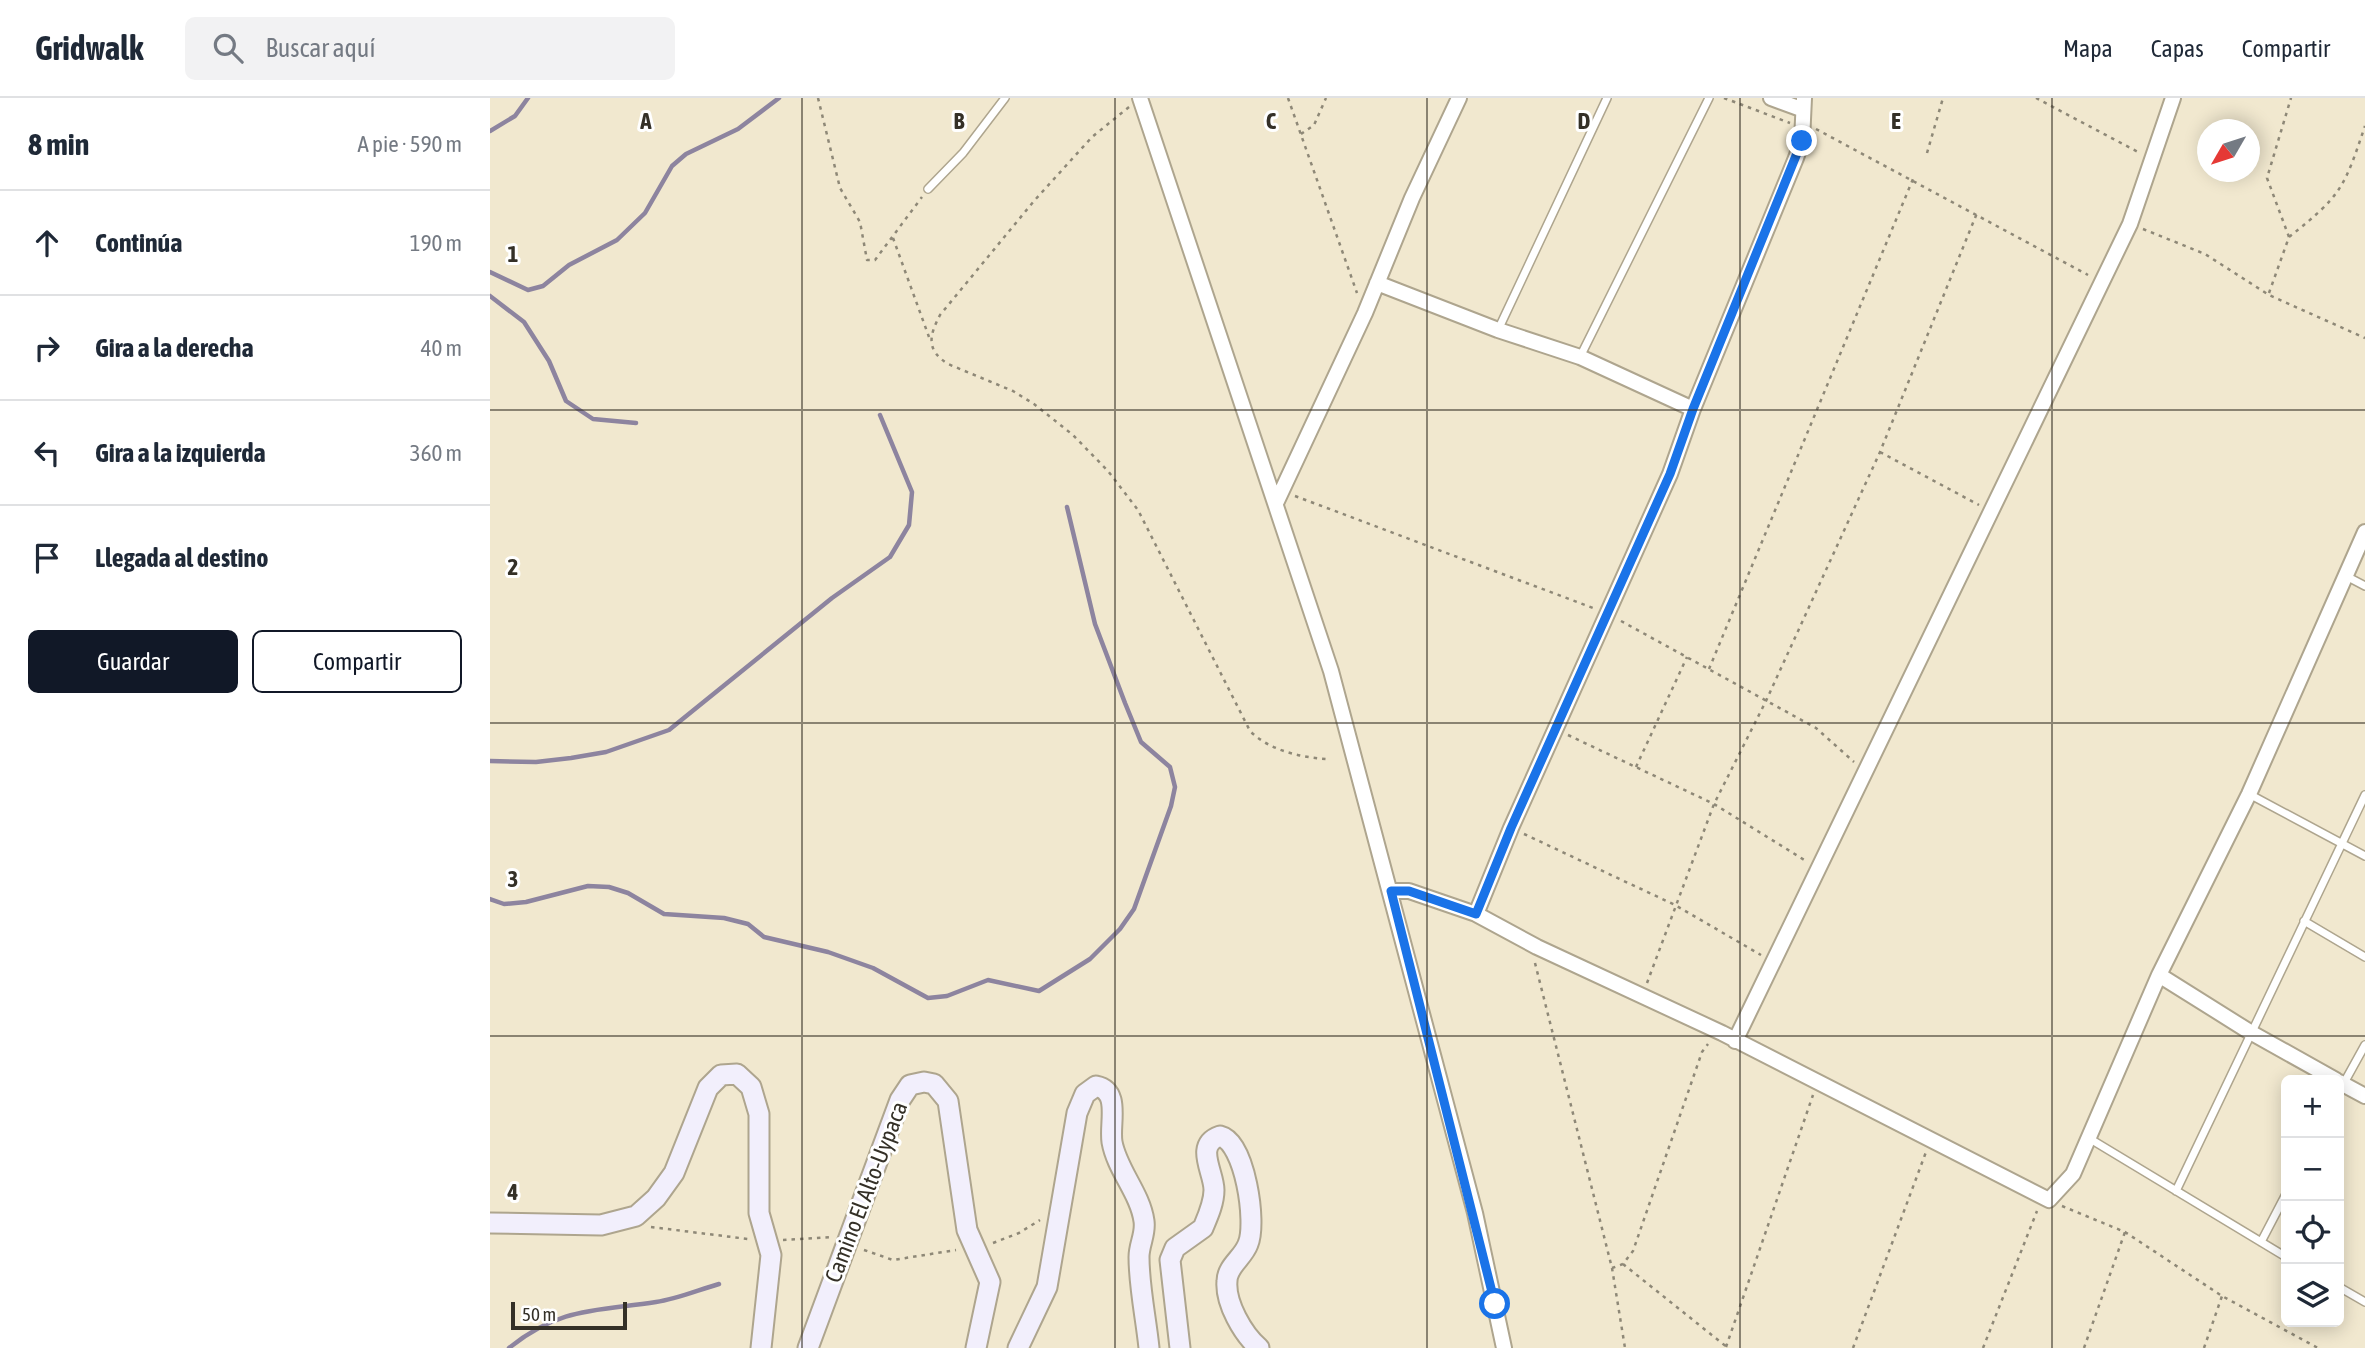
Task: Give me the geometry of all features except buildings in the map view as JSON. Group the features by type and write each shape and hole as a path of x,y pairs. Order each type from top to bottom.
{"street":[{"path":"1279,496 1366,313 1377,282 1459,98"},
{"path":"1476,914 1511,828 1670,474 1693,409 1796,158 1803,127 1802,104 1771,98"},
{"path":"1729,1037 1773,962 2130,224 2173,98"},
{"path":"1140,99 1279,496 1331,671 1475,1213 1504,1348"},
{"path":"1377,282 1499,330 1580,357 1693,409"},
{"path":"1391,891 1409,891 1476,914 1537,947 1729,1037 2049,1200 2073,1174 2086,1137 2160,975 2249,794 2365,532"},
{"path":"2160,975 2324,1075"},
{"path":"490,1223 601,1225 636,1216 656,1198 674,1173 708,1088 721,1075 737,1074 751,1087 759,1114 759,1213 771,1255 761,1348"},
{"name":"Camino El Alto-Uypaca","path":"808,1348 900,1100 910,1085 924,1082 934,1084 948,1101 964,1217 970,1239 990,1282 976,1348"},
{"path":"1018,1348 1047,1287 1073,1126 1083,1097 1096,1086 1104,1088 1111,1098 1115,1152 1143,1214 1144,1234 1139,1244 1139,1259 1149,1348"},
{"path":"2344,1086 2365,1096"},
{"path":"1180,1348 1170,1259 1175,1248 1203,1228 1214,1187 1206,1152 1211,1140 1220,1136 1230,1141 1238,1154 1253,1221 1248,1245 1230,1268 1226,1281 1238,1321 1259,1348"}],"lane":[{"path":"928,189 963,153 1005,98"},
{"path":"1499,330 1607,98"},
{"path":"1580,357 1709,98"},
{"path":"2346,575 2365,586"},
{"path":"2249,794 2365,856"},
{"path":"2176,1191 2365,795"},
{"path":"2304,921 2365,957"},
{"path":"2344,1076 2365,1045"},
{"path":"2086,1137 2281,1254"},
{"path":"2261,1242 2282,1201"},
{"path":"2344,1290 2365,1302"}],"path":[{"path":"818,98 840,188 860,222 865,258 875,260 928,189"},
{"path":"1288,98 1366,313"},
{"path":"1301,134 1314,125 1326,98"},
{"path":"1724,98 1803,127 1816,128 2102,282"},
{"path":"1927,153 1943,98"},
{"path":"2036,98 2152,159"},
{"path":"2289,237 2267,178 2291,98"},
{"path":"930,340 940,315 1034,201 1092,137 1140,99"},
{"path":"2269,295 2289,237 2329,205 2342,188 2365,125"},
{"path":"1709,669 1913,179"},
{"path":"1643,996 1714,804 1766,701 1880,452 1977,213"},
{"path":"2130,224 2205,254 2269,295 2365,338"},
{"path":"892,237 939,358 1013,391 1054,419 1091,452 1138,510 1250,731 1267,745 1308,758 1326,759"},
{"path":"1880,452 1991,511"},
{"path":"1279,496 1320,508 1609,614 1816,728 1865,772"},
{"path":"1636,767 1687,657"},
{"path":"1556,730 1714,804 1818,869"},
{"path":"1511,828 1675,905 1773,962"},
{"path":"1537,947 1535,961 1612,1268 1625,1348"},
{"path":"1612,1268 1623,1264 1633,1251 1702,1052 1729,1037"},
{"path":"1623,1264 1727,1347 1817,1084"},
{"path":"1853,1348 1931,1139"},
{"path":"1983,1348 2035,1214 2049,1200 2125,1232 2222,1296 2318,1348"},
{"path":"2084,1348 2125,1232"},
{"path":"2204,1348 2222,1296"},
{"path":"2310,1348 2312,1343"}],"waterway":[{"path":"490,131 515,116 528,98"},
{"path":"490,272 528,290 543,286 569,265 617,240 645,213 672,166 686,154 738,129 779,98"},
{"path":"490,296 524,322 549,361 566,401 593,419 636,423"},
{"path":"490,761 536,762 606,752 669,730 832,598 890,557 909,525 912,492 880,415"},
{"path":"490,899 504,904 526,902 588,886 609,887 628,893 664,914 724,918 748,924 764,937 828,952 873,968 928,998 947,996 988,980 1039,991 1090,959 1120,929 1134,909 1171,806 1175,787 1170,767 1141,742 1125,703 1095,624 1067,507"},
{"path":"509,1348 527,1335 562,1318 579,1313 664,1301 719,1284"}],"route":[{"path":"1495,1304 1475,1213 1391,891 1409,891 1476,914 1511,828 1670,474 1693,409 1802,141"}]}
